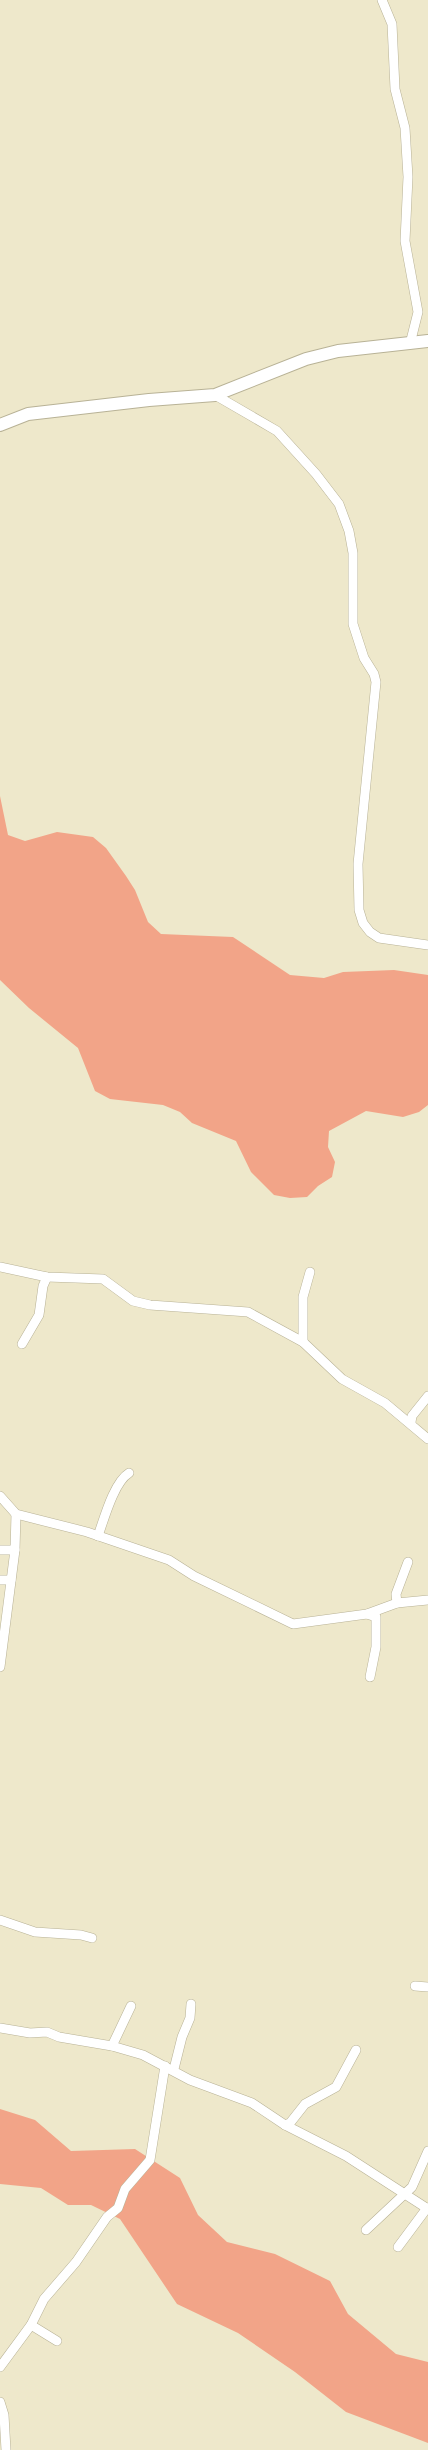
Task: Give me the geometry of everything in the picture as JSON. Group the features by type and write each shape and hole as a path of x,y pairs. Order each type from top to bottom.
{"street":[{"path":"382,0 392,24 395,90 405,128 408,177 405,241 418,312 410,344"},
{"path":"0,425 28,414 148,400 215,395 306,359 338,351 428,341"},
{"path":"215,395 277,431 316,474 339,504 349,532 353,553 353,624 364,658 374,674 376,682 358,864 359,910 363,923 370,932 379,938 428,945"},
{"path":"0,1267 47,1277 103,1279 133,1301 150,1306 248,1312 302,1342 342,1379 385,1403 411,1422 428,1439"},
{"path":"302,1342 303,1297 310,1272"},
{"path":"22,1344 39,1315 43,1286 47,1277"},
{"path":"411,1422 412,1416 428,1396"},
{"path":"98,1536 113,1497 125,1475 129,1472"},
{"path":"0,1496 16,1514 98,1536 169,1560 194,1576 293,1624 367,1614 397,1603 428,1600"},
{"path":"0,1667 16,1550 16,1514"},
{"path":"0,1550 16,1550"},
{"path":"397,1603 396,1594 408,1562"},
{"path":"0,1580 11,1580"},
{"path":"367,1614 376,1617 376,1647 370,1677"},
{"path":"0,1920 34,1932 81,1935 92,1938"},
{"path":"416,1986 428,1986"},
{"path":"0,2367 30,2325 44,2299 76,2262 107,2218 118,2208 125,2189 150,2160 170,2068 190,2018 191,2004"},
{"path":"112,2046 131,2006"},
{"path":"0,2028 30,2033 47,2032 59,2037 112,2046 143,2054 190,2080 252,2104 285,2125 346,2156 428,2209 398,2247"},
{"path":"285,2125 290,2123 305,2104 336,2087 356,2050"},
{"path":"366,2230 412,2187 428,2151"},
{"path":"30,2325 57,2341"},
{"path":"0,2402 4,2415 6,2450"}],"shaded area":[{"path":"0,796 8,835 25,841 57,832 93,837 106,848 135,890 148,922 161,934 233,937 290,975 324,978 343,972 394,970 428,975 428,1105 419,1112 403,1117 366,1111 329,1131 328,1147 335,1162 332,1177 318,1186 307,1197 290,1198 274,1195 251,1172 236,1141 192,1123 180,1112 163,1105 110,1099 95,1091 78,1048 29,1008 0,980"},
{"path":"0,2109 35,2120 71,2151 135,2149 180,2178 198,2215 227,2242 275,2254 330,2281 348,2314 396,2354 428,2362 428,2443 346,2412 295,2372 238,2333 177,2304 120,2219 91,2205 68,2205 41,2188 0,2184"}]}
